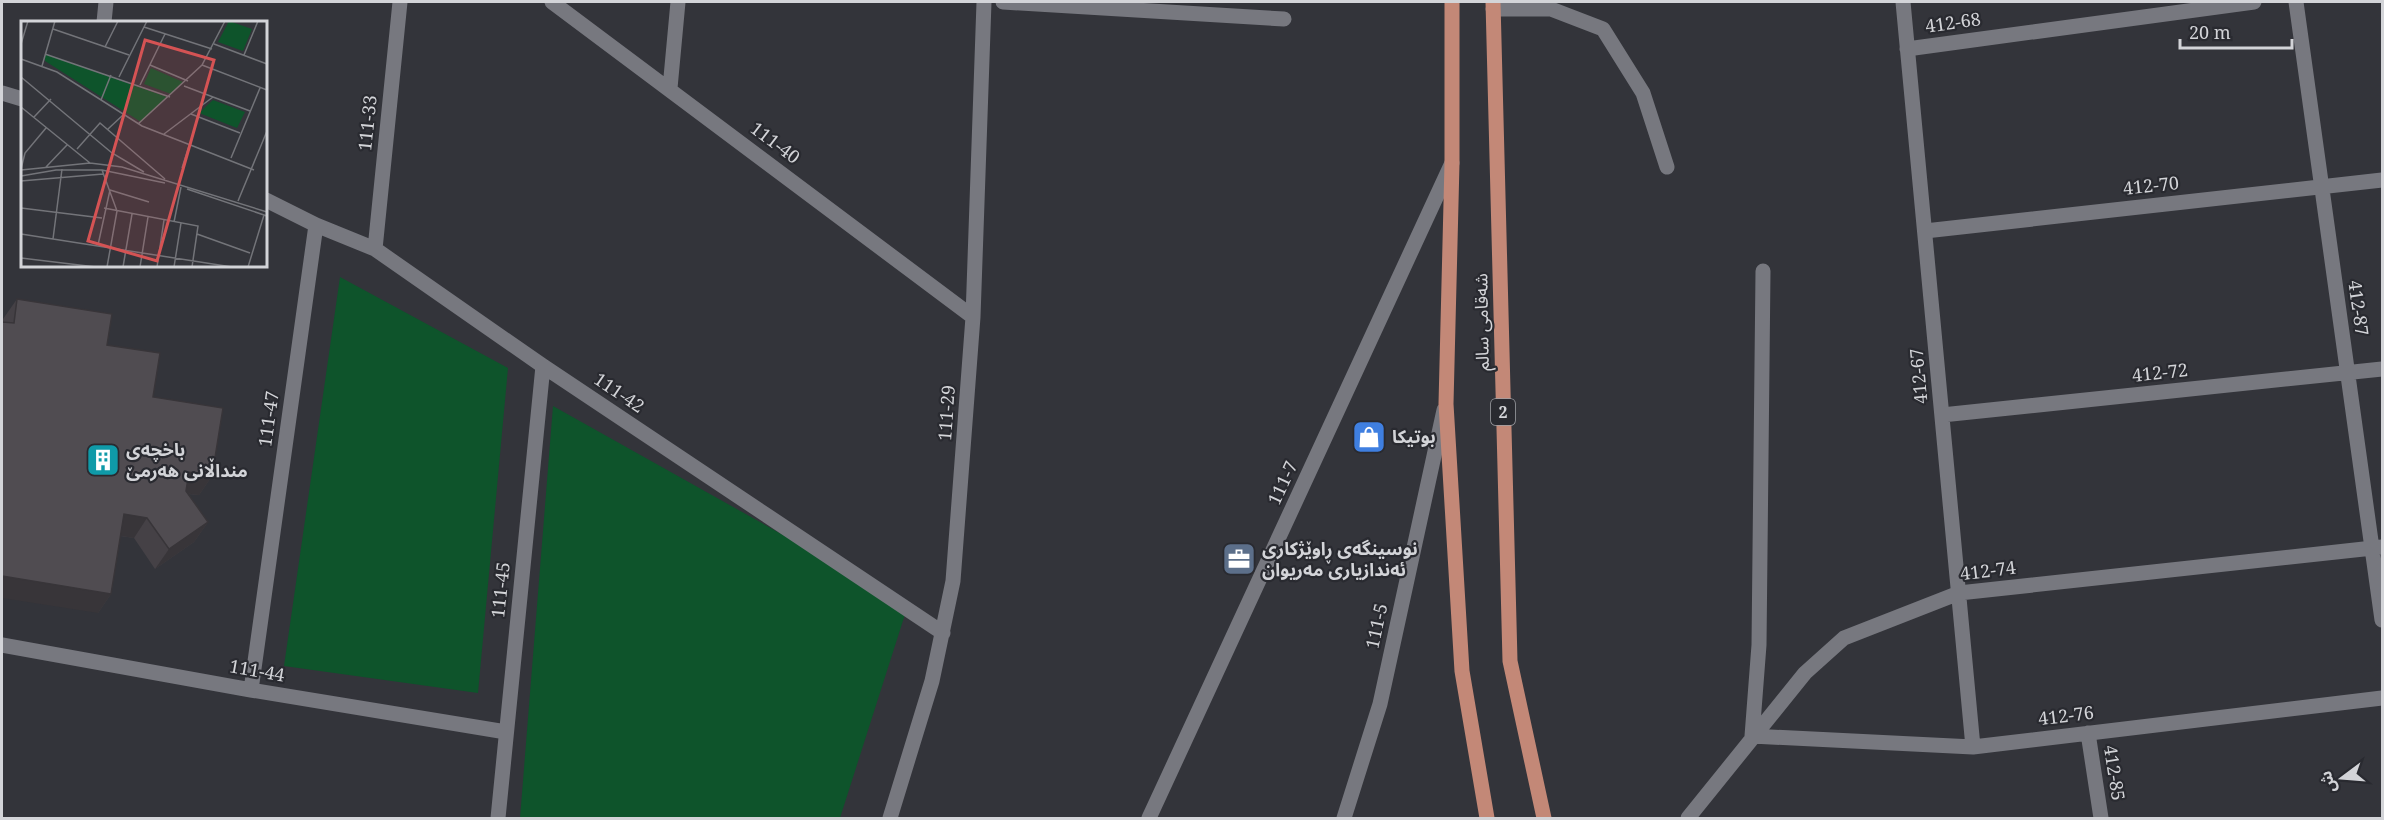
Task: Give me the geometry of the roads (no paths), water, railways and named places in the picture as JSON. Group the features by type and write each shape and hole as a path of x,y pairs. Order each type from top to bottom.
{"main road":[{"name":"شەقامی سالم","path":"1452,2 1452,164 1446,404 1462,670 1487,819"},
{"name":"شەقامی سالم","path":"1493,5 1510,661 1544,819"}],"street":[{"path":"104,21 106,2"},
{"name":"111-33","path":"375,249 400,2"},
{"name":"111-40","path":"552,2 670,88 973,317"},
{"path":"670,88 678,2"},
{"name":"111-29","path":"890,819 924,709 943,633 958,529 973,317 984,2"},
{"path":"1003,2 1284,19"},
{"name":"412-67","path":"1903,2 1973,747"},
{"name":"412-68","path":"1907,49 2254,2"},
{"name":"412-87","path":"2296,2 2348,374 2377,547 2382,620"},
{"path":"1493,5 1551,9 1604,29 1642,93 1667,167"},
{"path":"2,93 21,99"},
{"name":"111-7","path":"1149,819 1452,164"},
{"name":"412-70","path":"1924,231 2382,180"},
{"name":"111-42","path":"267,200 316,225 375,249 543,366 943,633"},
{"name":"111-47","path":"250,690 316,225"},
{"path":"1752,736 1759,645 1763,271"},
{"name":"111-45","path":"498,819 543,366"},
{"name":"412-72","path":"1942,415 2382,369"},
{"name":"111-5","path":"1344,819 1380,704 1446,404"},
{"name":"412-74","path":"1688,819 1752,736 1805,673 1844,638 1959,593 2377,547"},
{"name":"111-44","path":"2,645 250,690 506,732"},
{"name":"412-76","path":"1752,736 1973,747 2382,698"},
{"name":"412-85","path":"2088,733 2101,819"}],"place":[{"name":"بوتیکا","path":"1369,437"},
{"name":"باخچەی منداڵانی هەرمێ","path":"103,460"},
{"name":"نوسینگەی ڕاوێژکاری ئەندازیاری مەریوان","path":"1239,559"}]}
